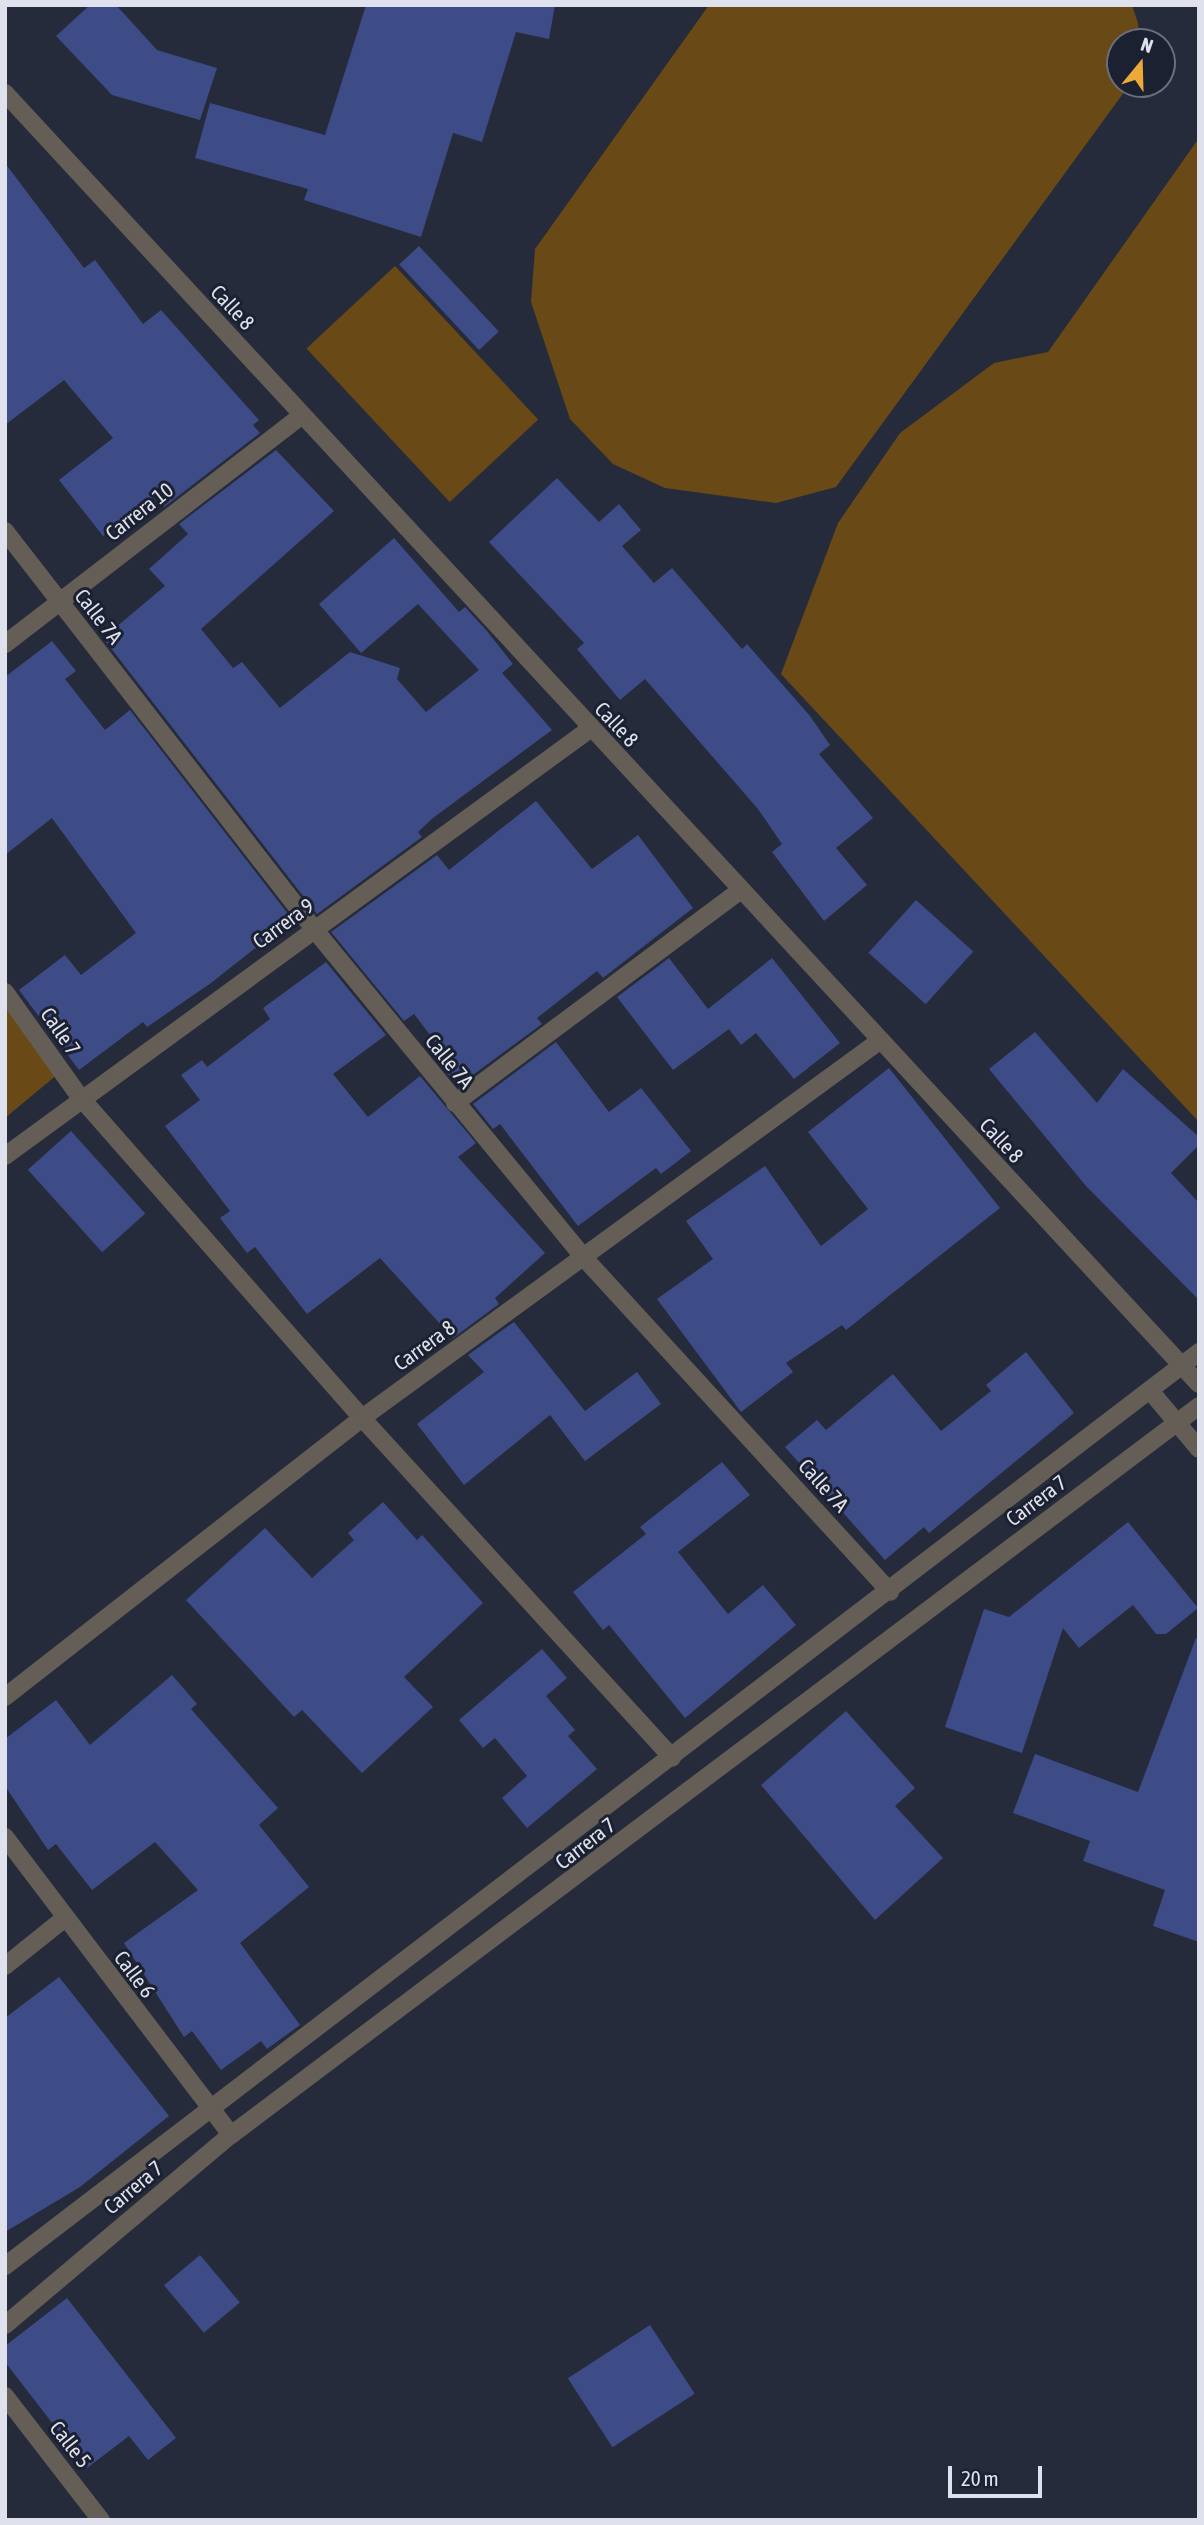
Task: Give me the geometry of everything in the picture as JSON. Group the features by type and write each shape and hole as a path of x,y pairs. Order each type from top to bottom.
{"street":[{"name":"Calle 8","path":"5,93 878,1042 1183,1363 1199,1384"},
{"name":"Carrera 10","path":"5,644 302,415"},
{"name":"Calle 7A","path":"5,531 314,929 455,1103 586,1260 890,1592"},
{"name":"Carrera 9","path":"5,1156 80,1097 590,729"},
{"path":"455,1103 740,891"},
{"name":"Calle 7","path":"5,992 80,1097 362,1419 673,1758"},
{"name":"Carrera 8","path":"5,1697 362,1419 565,1269 586,1260 878,1042"},
{"name":"Carrera 7","path":"5,2266 1152,1393 1183,1363 1199,1352"},
{"path":"1152,1393 1199,1448"},
{"name":"Carrera 7","path":"5,2325 231,2135 1199,1406"},
{"name":"Calle 6","path":"5,1837 208,2111 231,2135"},
{"path":"5,1966 65,1919"},
{"name":"Calle 5","path":"5,2396 101,2520"}],"shaded area":[{"path":"709,5 1132,5 1138,28 1106,28 1106,98 1120,98 836,487 776,503 665,488 613,464 570,419 531,302 535,249"},
{"path":"1199,138 1199,1122 781,674 838,523 900,433 994,363 1048,352"},
{"path":"395,266 538,420 450,502 307,349"},
{"path":"5,1003 58,1074 5,1118"}],"building":[{"path":"90,5 116,5 157,50 217,68 200,120 112,95 56,36"},
{"path":"366,5 555,5 549,39 516,32 482,142 453,133 421,237 304,200 308,189 195,158 210,103 325,135"},
{"path":"5,163 84,268 95,260 143,324 161,310 259,420 253,425 260,433 164,507 155,496 103,536 59,480 113,438 64,380 5,425"},
{"path":"419,246 499,332 479,350 399,264"},
{"path":"276,450 334,511 201,629 233,668 242,662 280,708 350,652 400,668 397,679 426,712 479,670 418,604 361,653 319,604 394,538 459,612 465,607 487,631 513,664 502,673 552,730 433,818 418,832 422,837 317,914 103,638 165,586 149,569 188,534 179,524"},
{"path":"557,478 599,522 619,504 641,530 622,546 654,583 672,568 742,649 747,644 810,716 830,745 819,754 873,818 836,848 867,885 824,921 772,852 782,844 758,809 645,679 620,700 577,649 584,643 489,542"},
{"path":"52,641 76,671 65,679 105,730 130,710 292,919 211,983 147,1027 143,1022 79,1070 19,990 65,955 81,975 136,933 52,818 5,855 5,677"},
{"path":"536,801 592,869 638,835 693,908 603,978 597,971 537,1018 542,1024 458,1086 438,1062 446,1056 414,1014 404,1021 331,932 437,855 449,870"},
{"path":"916,900 973,952 926,1004 868,953"},
{"path":"669,958 708,1009 772,958 840,1043 794,1079 756,1033 741,1045 729,1029 673,1070 617,997"},
{"path":"326,962 386,1035 333,1074 368,1117 420,1076 476,1143 458,1157 545,1253 495,1298 499,1304 453,1338 380,1258 307,1314 255,1247 247,1253 220,1218 230,1211 165,1126 200,1100 181,1075 202,1060 207,1067 270,1019 263,1008"},
{"path":"1035,1032 1097,1103 1123,1069 1199,1137 1199,1145 1171,1173 1199,1203 1199,1300 1086,1186 989,1069"},
{"path":"556,1042 609,1112 641,1088 691,1151 661,1174 656,1168 578,1226 500,1124 493,1129 473,1104"},
{"path":"889,1068 1000,1208 846,1330 842,1325 786,1363 793,1372 741,1412 657,1299 713,1259 686,1221 765,1166 821,1246 868,1209 808,1132"},
{"path":"71,1131 145,1213 102,1252 28,1170"},
{"path":"514,1322 585,1411 637,1372 661,1404 585,1461 550,1415 464,1485 417,1424 484,1372 468,1355"},
{"path":"1026,1352 1074,1413 929,1533 924,1527 885,1560 785,1447 817,1420 826,1430 893,1374 941,1431 991,1391 986,1385"},
{"path":"722,1462 750,1495 678,1552 728,1614 763,1585 796,1625 685,1718 609,1625 603,1630 573,1592 646,1534 640,1527"},
{"path":"383,1502 417,1540 422,1535 483,1603 404,1677 433,1707 362,1773 302,1710 294,1717 186,1600 265,1528 312,1578 354,1540 348,1533"},
{"path":"1128,1522 1198,1608 1166,1634 1156,1634 1133,1605 1079,1648 1063,1628 1022,1753 945,1727 984,1609 1009,1617"},
{"path":"1196,1638 1199,1639 1199,1942 1153,1926 1165,1890 1083,1861 1090,1841 1013,1813 1035,1754 1138,1792"},
{"path":"542,1649 567,1678 546,1696 575,1730 568,1736 597,1769 527,1828 502,1798 527,1776 495,1738 483,1748 459,1720"},
{"path":"172,1675 197,1704 191,1709 278,1808 259,1825 309,1887 240,1943 300,2025 267,2049 261,2041 221,2070 192,2031 184,2037 124,1943 198,1890 155,1842 92,1890 56,1844 48,1850 5,1786 5,1739 56,1700 90,1745"},
{"path":"846,1711 915,1788 895,1806 943,1858 875,1920 761,1785"},
{"path":"59,1977 169,2116 80,2187 5,2232 5,2018"},
{"path":"200,2255 240,2302 204,2333 164,2285"},
{"path":"67,2298 176,2438 148,2460 129,2436 87,2468 5,2362 5,2346"},
{"path":"650,2325 695,2394 612,2447 568,2378"}]}
